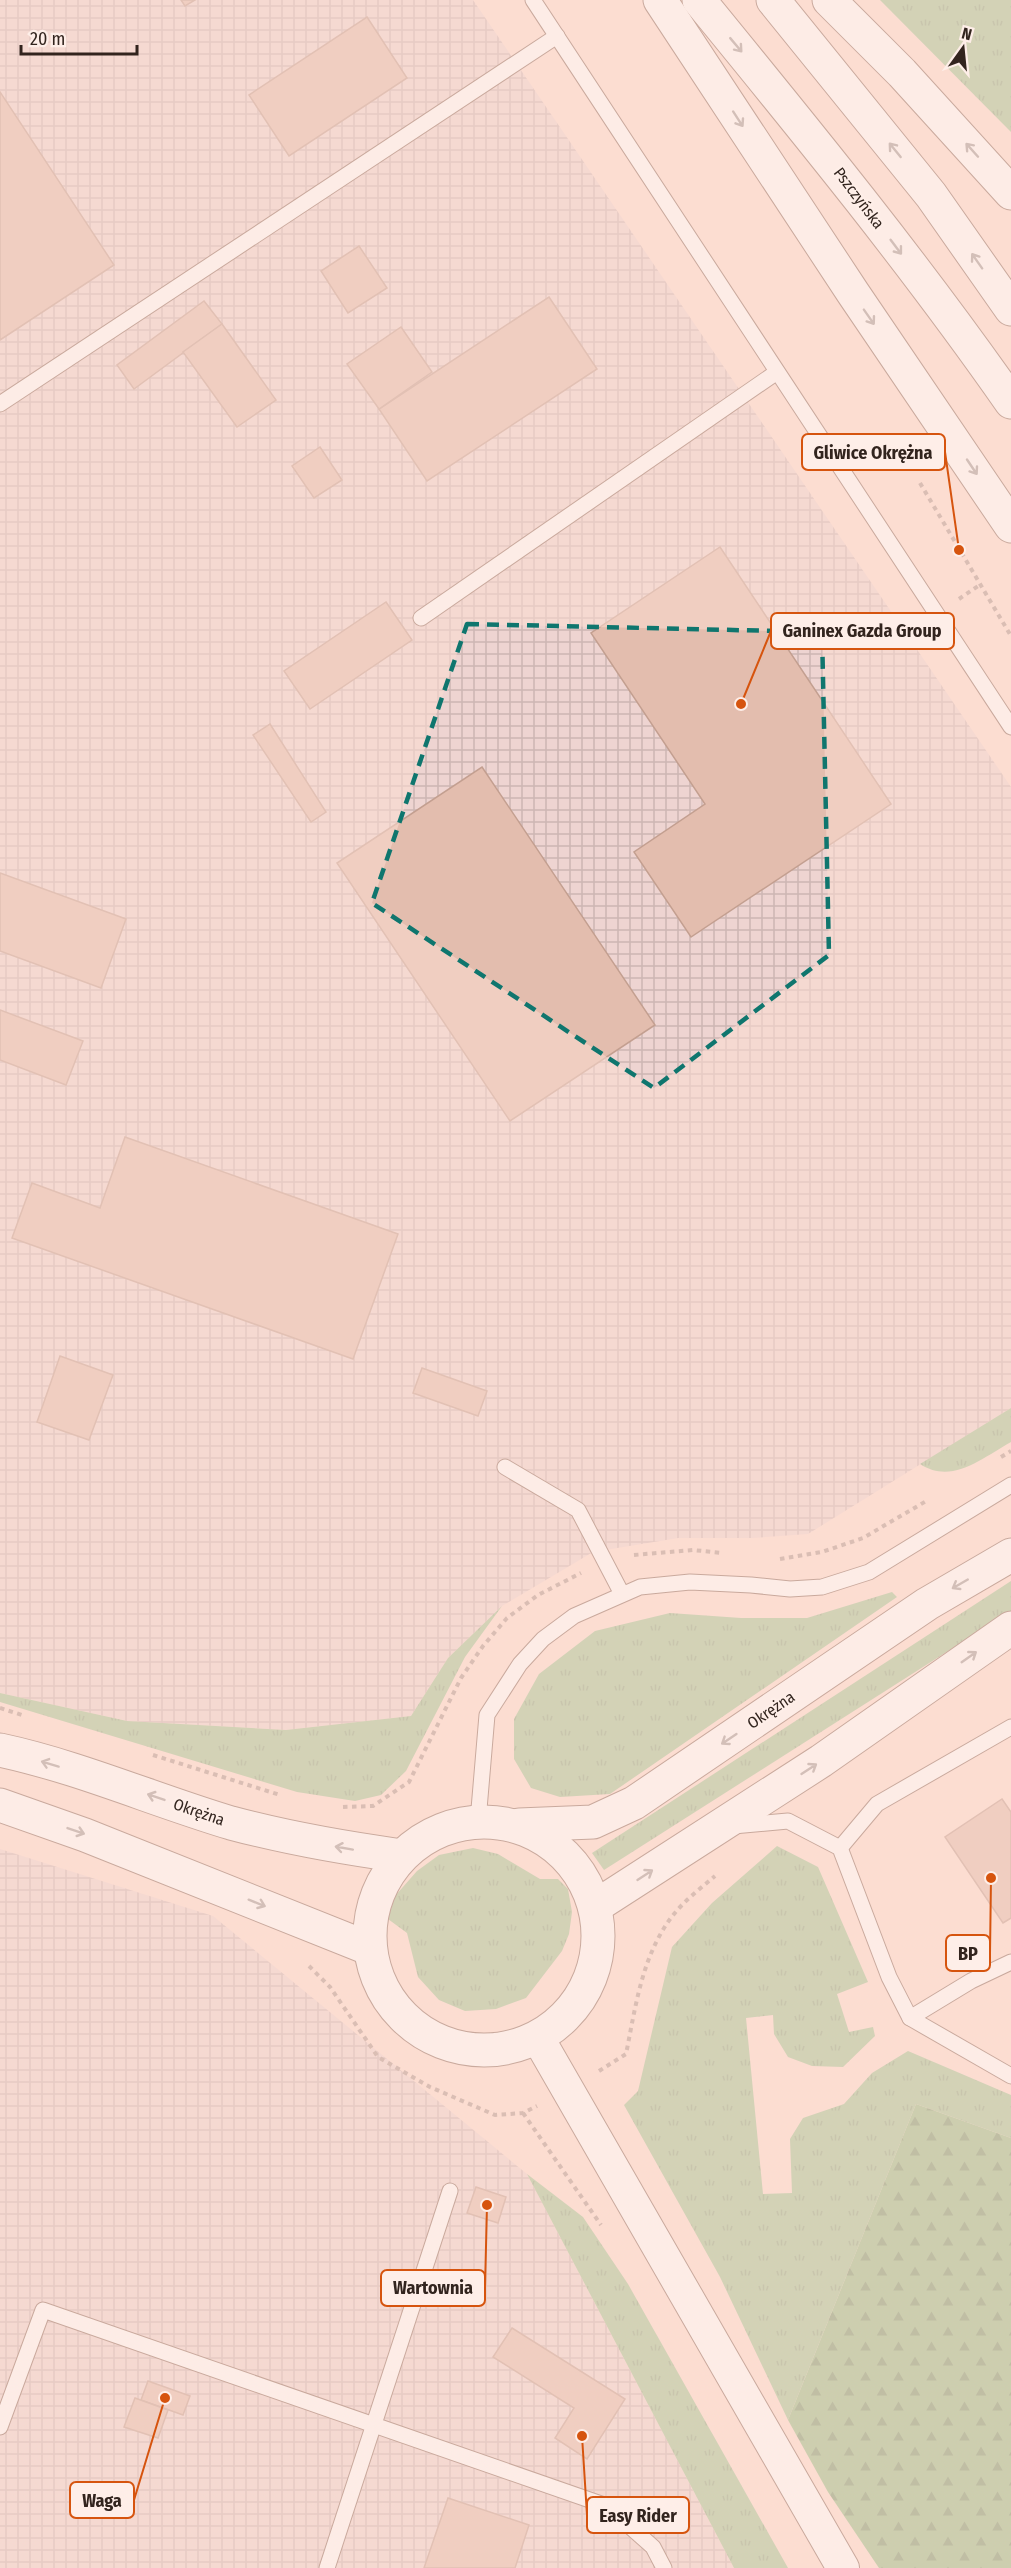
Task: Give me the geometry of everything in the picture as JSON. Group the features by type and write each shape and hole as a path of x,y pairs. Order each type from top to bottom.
{"street":[{"path":"660,0 853,293 1011,526"},
{"name":"Pszczyńska","path":"699,0 815,142 976,352 1011,402"},
{"path":"773,0 931,195 1011,309"},
{"path":"829,0 902,73 1011,193"},
{"name":"Okrężna","path":"517,1825 593,1822 634,1803 927,1604 1011,1555"},
{"path":"596,1906 821,1761 1011,1628"},
{"name":"Okrężna","path":"0,1750 126,1787 231,1823 341,1848 402,1856"},
{"path":"0,1805 85,1835 368,1948"},
{"path":"478,1821 517,1825 552,1843 579,1871 596,1906 599,1944 590,1983 569,2015 538,2038 503,2050 466,2050 430,2038 401,2016 380,1986 368,1948 370,1910 385,1878 402,1856 432,1834 478,1821"},
{"path":"538,2038 843,2568"}],"lane":[{"path":"533,0 1011,727"},
{"path":"0,404 557,36"},
{"path":"421,618 777,372"},
{"path":"505,1467 578,1509 622,1594"},
{"path":"478,1821 486,1714 520,1664 543,1639 574,1616 640,1587 690,1582 790,1590 822,1587 870,1572 1011,1485"},
{"path":"840,1848 877,1804 1011,1727"},
{"path":"718,1828 788,1821 840,1848 889,1977 909,2018 1011,2076"},
{"path":"909,2018 971,1981 1011,1962"},
{"path":"327,2568 450,2191"},
{"path":"0,2427 43,2310 374,2423 607,2506 653,2547 664,2568"}],"path":[{"path":"920,483 1011,636"},
{"path":"963,597 981,584"},
{"path":"303,1959 330,1987 378,2057 430,2087 495,2115 523,2113 568,2090 626,2054 641,1982 653,1945 674,1913 723,1868"}],"highlighted area":[{"path":"467,624 822,632 829,955 654,1088 372,903"}],"shaded area":[{"path":"0,0 473,0 1011,787 1011,1408 808,1534 752,1538 678,1538 593,1552 502,1606 448,1658 411,1716 286,1730 127,1721 0,1693"},
{"path":"0,1849 213,1916 527,2174 734,2568 0,2568"}],"green space":[{"path":"880,0 1011,0 1011,132"},
{"path":"1011,1408 1011,1442 978,1462 955,1470 944,1472 932,1470 920,1464"},
{"path":"1011,1581 1011,1611 604,1870 592,1853"},
{"path":"892,1592 897,1597 610,1794 560,1797 531,1788 514,1759 514,1719 539,1674 595,1631 670,1613 741,1618 807,1618"},
{"path":"502,1606 465,1657 406,1771 381,1795 355,1801 297,1792 0,1702 0,1693 127,1721 286,1730 411,1716 448,1658"},
{"path":"777,1846 818,1867 868,1982 837,1994 849,2032 873,2027 875,2036 843,2067 812,2066 788,2057 774,2034 773,2015 746,2018 763,2194 792,2193 790,2139 803,2118 844,2104 872,2073 908,2051 1011,2095 1011,2138 916,2104 788,2420 720,2277 624,2105 638,2091 672,1947 712,1903"},
{"path":"473,1848 498,1854 540,1879 558,1879 568,1889 572,1912 569,1934 562,1951 526,1998 496,2009 465,2011 439,2000 418,1977 407,1933 388,1919 395,1896 417,1871 439,1855"},
{"path":"916,2104 1011,2138 1011,2568 879,2568 828,2492 788,2420"},
{"path":"527,2174 583,2217 628,2284 788,2568 734,2568"}],"building":[{"path":"181,0 195,0 185,6"},
{"path":"367,17 407,78 289,156 249,95"},
{"path":"0,92 114,265 0,340"},
{"path":"359,246 387,288 348,313 321,271"},
{"path":"549,297 597,369 427,481 379,409"},
{"path":"204,301 222,324 134,389 117,365"},
{"path":"222,324 276,400 237,427 183,352"},
{"path":"401,327 432,372 379,409 347,364"},
{"path":"320,447 342,480 314,498 292,466"},
{"path":"720,547 891,804 691,937 634,852 705,804 591,633"},
{"path":"386,602 412,640 310,709 284,671"},
{"path":"270,724 326,812 311,822 253,735"},
{"path":"482,767 655,1025 510,1121 337,863"},
{"path":"0,873 126,919 101,988 0,951"},
{"path":"0,1010 83,1041 66,1085 0,1060"},
{"path":"125,1137 398,1234 353,1359 12,1238 32,1183 100,1208"},
{"path":"60,1356 113,1375 89,1440 37,1422"},
{"path":"422,1368 487,1391 478,1416 413,1393"},
{"path":"1002,1799 1011,1812 1011,1918 1003,1923 945,1837"},
{"path":"476,2187 506,2197 498,2223 467,2213"},
{"path":"512,2328 625,2399 587,2459 555,2438 574,2408 493,2357"},
{"path":"148,2381 190,2396 183,2415 141,2400"},
{"path":"135,2398 168,2410 158,2438 124,2427"},
{"path":"448,2498 529,2525 515,2568 424,2568"}],"place":[{"name":"Gliwice Okrężna","path":"959,550"},
{"name":"Ganinex Gazda Group","path":"741,704"},
{"name":"BP","path":"991,1878"},
{"name":"Wartownia","path":"487,2205"},
{"name":"Waga","path":"165,2398"},
{"name":"Easy Rider","path":"582,2436"}]}
